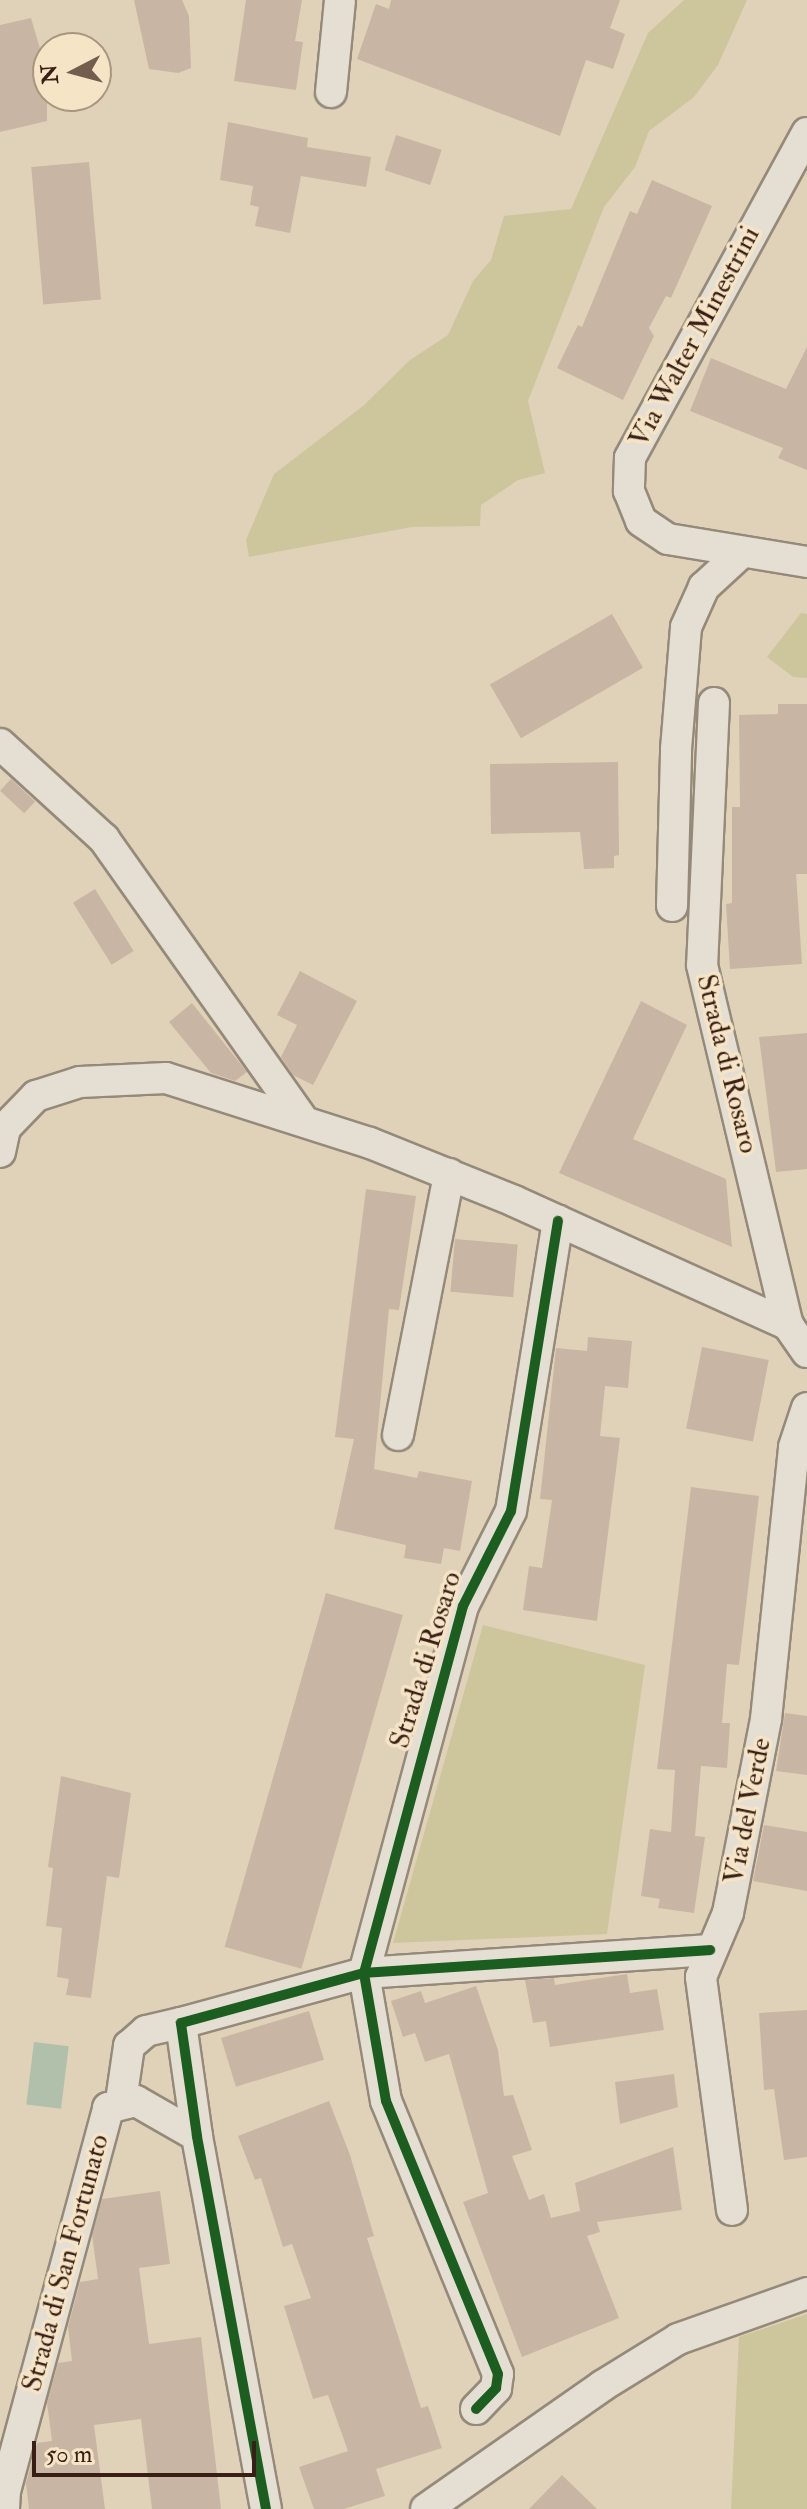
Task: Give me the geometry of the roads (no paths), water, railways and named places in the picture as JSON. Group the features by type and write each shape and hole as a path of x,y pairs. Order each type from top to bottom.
{"street":[{"path":"331,92 340,0"},
{"name":"Via Walter Minestrini","path":"807,133 630,458 629,491 641,521 668,539 807,562"},
{"path":"672,906 676,749 686,627 704,587 741,553"},
{"name":"Strada di Rosaro","path":"714,703 702,965 788,1325 807,1352"},
{"path":"0,744 104,839 303,1120"},
{"path":"0,1152 5,1128 36,1096 80,1082 166,1078 303,1120 449,1174 788,1325"},
{"path":"398,1435 449,1174"},
{"name":"Strada di Rosaro","path":"476,2409 496,2388 498,2374 386,2101 364,1973 463,1606 511,1511 558,1221"},
{"name":"Via del Verde","path":"732,2210 701,1977 728,1913 766,1719 794,1447 807,1408"},
{"path":"121,2101 129,2046 146,2031 364,1973 710,1950"},
{"path":"181,2023 197,2136 266,2509"},
{"name":"Strada di San Fortunato","path":"4,2509 5,2491 108,2108 121,2101 136,2101 197,2136"},
{"path":"426,2509 602,2386 678,2339 807,2293"}]}
